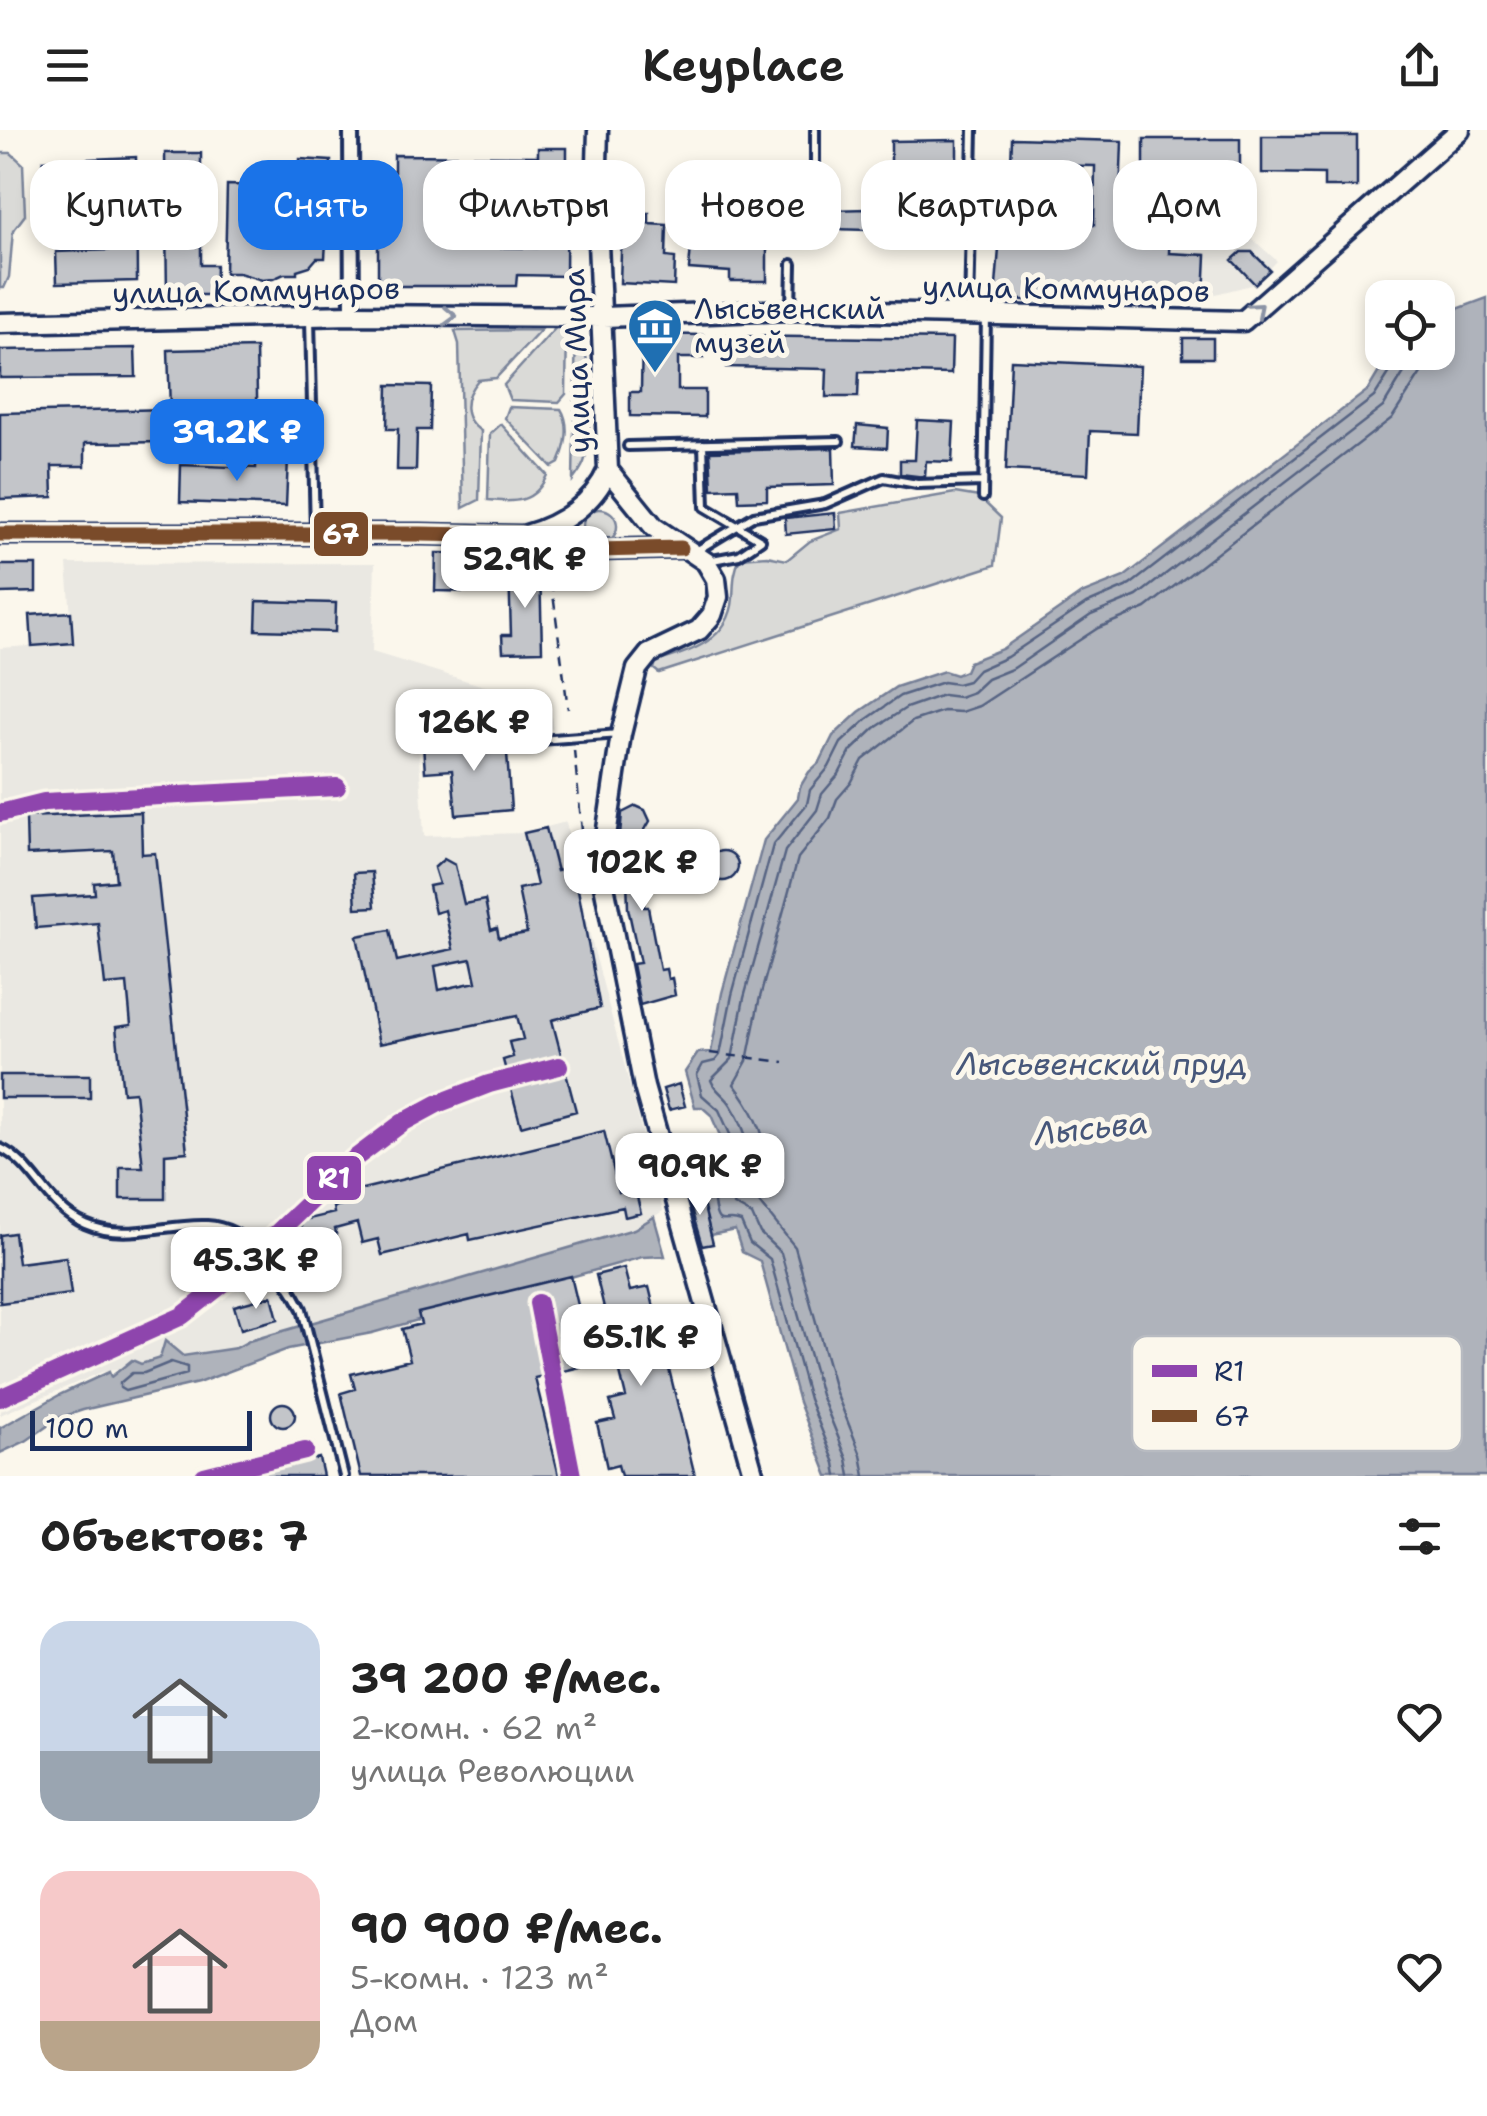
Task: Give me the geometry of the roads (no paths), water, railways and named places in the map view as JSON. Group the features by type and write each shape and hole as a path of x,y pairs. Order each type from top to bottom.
{"street":[{"path":"352,130 352,315"},
{"name":"улица Мира","path":"598,130 596,197 608,470"},
{"name":"улица Коммунаров","path":"0,323 352,315 604,318 790,310 1243,320 1460,130"},
{"path":"520,536 570,516 600,489 608,470 654,527 693,554 716,578 718,597 700,630 649,654 638,669 622,734 600,870 644,1087 754,1476"},
{"path":"0,534 520,536 597,550 693,554"}],"lane":[{"path":"815,130 816,160"},
{"path":"974,130 983,497"},
{"path":"790,310 792,264"},
{"path":"310,316 315,533"},
{"path":"628,446 839,441"},
{"path":"693,554 739,555 761,540 705,506 703,444"},
{"path":"693,554 754,516 825,504 884,478 916,484 983,482"},
{"path":"526,742 622,734"},
{"path":"0,1148 20,1161 54,1203 83,1224 118,1233 206,1225 224,1228 258,1251 290,1286 302,1309 344,1476"}],"water":[{"name":"Лысьвенский пруд","path":"1487,298 1487,1476 828,1476 799,1402 760,1261 742,1252 735,1230 711,1235 700,1194 714,1191 728,1154 711,1115 702,1107 695,1107 685,1072 698,1053 711,1052 722,993 764,840 798,798 800,787 820,762 833,736 859,712 896,687 944,671 956,675 965,671 969,662 1002,649 1081,594 1124,577 1368,390 1380,370 1455,370 1455,310"},
{"path":"654,1217 665,1256 642,1257 372,1333 288,1349 198,1383 59,1418 0,1453 0,1428 61,1394 109,1372 111,1377 132,1360 141,1364 160,1358 165,1341 183,1356 236,1348 634,1229"}],"place":[{"name":"Лысьвенский музей","path":"655,375"}],"water label":[{"name":"Лысьва","path":"1091,1128"}]}
